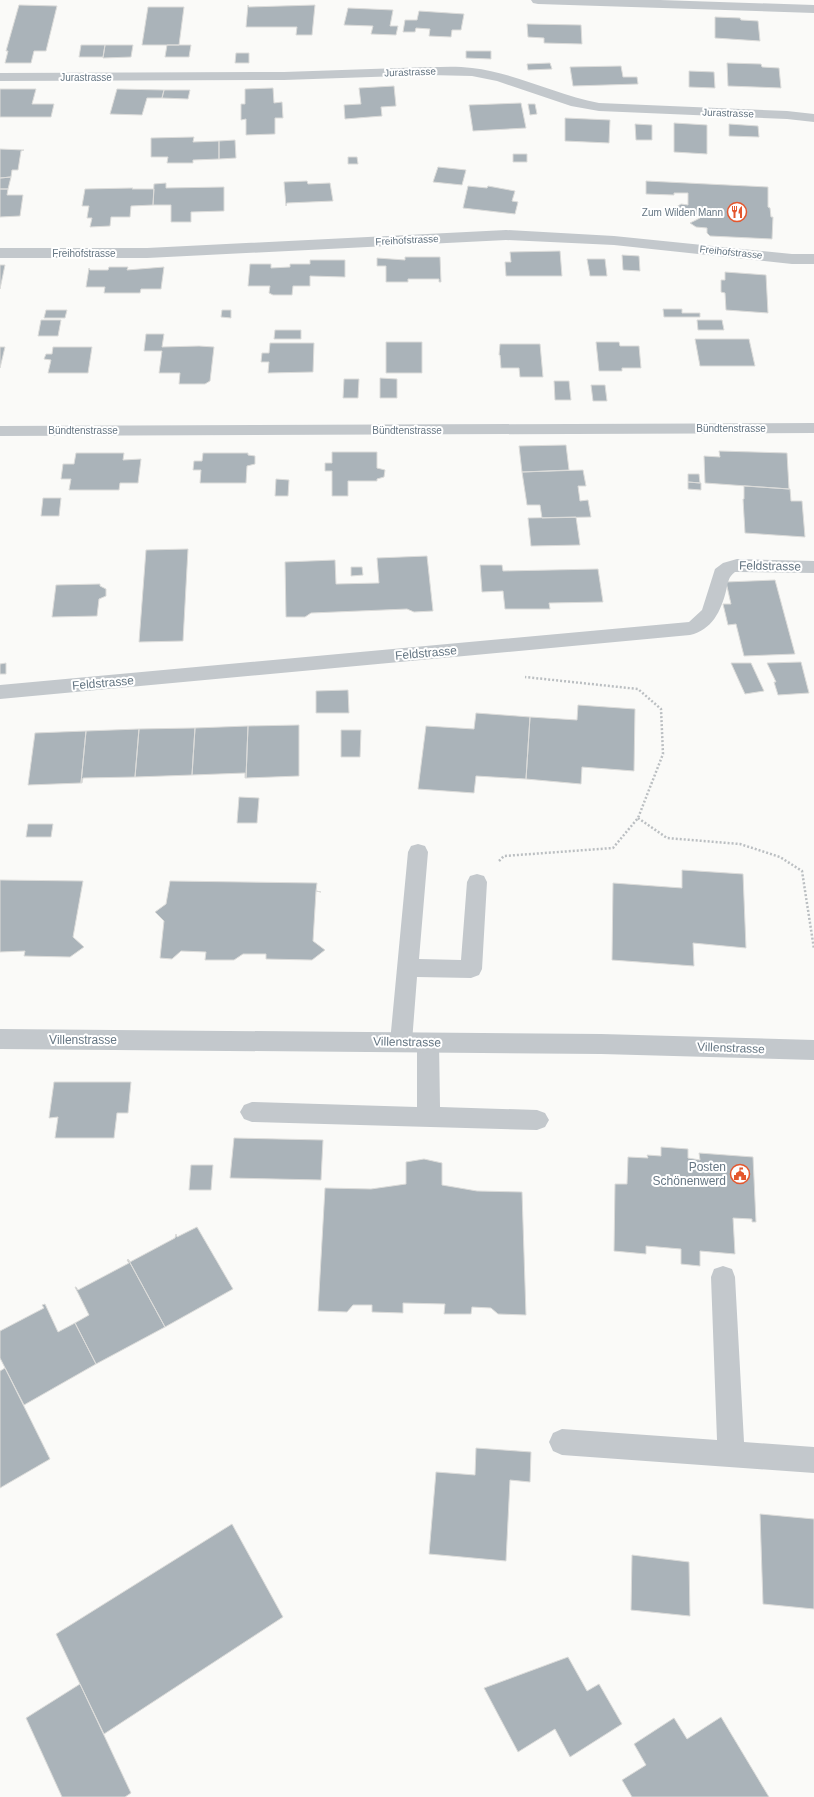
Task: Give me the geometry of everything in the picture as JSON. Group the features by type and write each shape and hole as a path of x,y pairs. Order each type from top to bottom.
{"street":[{"path":"538,0 814,9"},
{"name":"Jurastrasse","path":"0,77 284,76 429,71 466,72 487,74 556,98 599,107 787,115 814,118"},
{"name":"Freihofstrasse","path":"0,253 147,253 490,236 542,235 582,237 792,259 814,259"},
{"name":"Bündtenstrasse","path":"0,430 814,428"},
{"name":"Villenstrasse","path":"0,1040 601,1044 814,1050"}],"lane":[{"name":"Feldstrasse","path":"0,692 693,627 702,623 714,605 721,573 729,567 737,565 814,567"},
{"path":"400,1042 418,852"},
{"path":"408,968 471,969 477,882"},
{"path":"428,1042 429,1117"},
{"path":"252,1112 537,1120"},
{"path":"722,1276 730,1454"},
{"path":"562,1442 814,1460"}],"path":[{"path":"477,882 504,856 612,848 638,818 663,754 661,709 638,689 522,677"},
{"path":"638,818 667,838 740,844 780,857 802,871 814,950"}],"building":[{"path":"19,5 57,6 46,51 34,51 31,63 5,63 8,51 6,51"},
{"path":"248,5 249,7 315,5 312,35 296,35 297,27 246,27"},
{"path":"148,7 184,7 179,45 142,45"},
{"path":"348,8 393,10 390,26 398,26 396,35 371,34 373,26 344,25"},
{"path":"419,11 464,14 461,30 452,30 451,37 429,36 430,29 416,28 415,32 403,32 405,20 417,20"},
{"path":"715,17 740,18 741,20 758,21 760,41 715,38"},
{"path":"527,24 581,25 582,44 544,43 544,38 528,37"},
{"path":"81,45 105,45 103,57 79,57"},
{"path":"105,45 133,45 131,57 103,58"},
{"path":"167,45 191,45 189,57 165,57"},
{"path":"466,51 491,51 491,59 466,58"},
{"path":"236,53 249,53 249,63 235,63"},
{"path":"550,63 552,69 528,70 527,64"},
{"path":"727,63 761,64 762,67 779,68 781,88 728,86"},
{"path":"621,66 623,77 637,77 638,84 573,86 570,67"},
{"path":"689,71 714,72 715,88 689,87"},
{"path":"394,86 396,106 381,107 382,116 345,119 344,105 361,104 359,88"},
{"path":"273,88 274,103 282,102 283,118 275,118 275,134 246,135 246,119 241,120 241,104 245,104 245,89"},
{"path":"0,89 36,89 32,104 54,104 51,117 0,117"},
{"path":"117,89 164,90 162,98 147,98 142,115 110,114"},
{"path":"164,90 190,90 188,99 162,98"},
{"path":"521,103 526,128 473,131 469,105"},
{"path":"528,104 535,104 537,114 530,115"},
{"path":"565,118 610,120 609,143 565,141"},
{"path":"674,123 707,125 707,154 674,152"},
{"path":"635,124 652,125 652,140 636,140"},
{"path":"729,124 758,126 759,137 729,136"},
{"path":"194,137 193,142 219,141 219,159 193,160 193,163 167,163 168,157 151,157 151,138"},
{"path":"235,140 236,158 219,159 219,141"},
{"path":"0,149 24,150 21,151 18,170 12,170 11,177 0,178"},
{"path":"513,154 527,154 527,162 513,162"},
{"path":"348,157 357,157 358,164 348,164"},
{"path":"438,167 466,170 462,185 433,182"},
{"path":"11,177 8,189 0,189 0,178"},
{"path":"307,181 308,184 330,183 333,201 287,203 286,206 284,182"},
{"path":"646,181 768,187 768,207 770,208 771,217 773,217 772,239 710,236 707,233 707,228 696,227 690,223 700,218 700,215 674,213 675,208 681,204 688,205 688,193 674,193 674,195 646,194"},
{"path":"166,183 166,188 224,187 224,211 191,212 191,222 171,222 171,205 153,205 154,184"},
{"path":"468,186 487,188 488,186 515,191 512,201 518,202 515,214 463,208"},
{"path":"133,188 132,189 154,189 153,205 131,206 130,217 111,217 110,226 90,227 92,218 87,218 89,206 82,206 85,189"},
{"path":"0,189 8,189 7,195 23,195 20,216 0,217"},
{"path":"560,251 562,276 506,276 505,262 511,262 510,252"},
{"path":"622,255 639,256 640,271 623,270"},
{"path":"405,257 440,257 441,282 439,282 439,279 408,279 408,282 386,282 386,266 377,266 377,258 405,260"},
{"path":"587,259 605,259 607,276 590,276"},
{"path":"310,260 345,260 345,277 310,276 310,286 293,286 292,295 273,295 269,293 270,286 248,286 250,264 271,264 271,268 290,267 290,264 310,264"},
{"path":"0,265 5,265 0,289"},
{"path":"109,267 128,267 127,270 164,267 161,289 141,289 140,293 104,293 105,287 86,287 89,268 90,270 108,270"},
{"path":"725,272 766,275 768,313 726,310 725,293 721,292 721,280 725,280"},
{"path":"663,309 682,309 682,313 700,313 700,317 664,317"},
{"path":"46,310 67,310 65,318 44,318"},
{"path":"222,310 231,310 231,318 221,317"},
{"path":"41,320 61,320 58,336 38,336"},
{"path":"697,320 722,320 724,330 698,330"},
{"path":"275,330 301,330 301,339 274,339"},
{"path":"146,334 164,334 162,347 214,347 210,381 205,384 179,384 180,373 159,373 162,351 144,351"},
{"path":"695,339 749,339 755,366 700,366"},
{"path":"386,342 422,342 422,373 386,373"},
{"path":"596,342 619,342 620,346 639,346 641,368 622,368 622,371 599,371"},
{"path":"270,343 314,343 313,372 268,373 269,362 261,362 262,353 269,353"},
{"path":"500,344 540,344 543,377 520,377 519,368 501,368 499,355"},
{"path":"0,347 5,347 0,368"},
{"path":"53,347 92,347 88,373 48,373 51,360 44,359 46,354 52,354"},
{"path":"380,378 397,379 397,398 380,398"},
{"path":"344,379 359,379 358,398 343,398"},
{"path":"554,381 569,381 571,400 555,400"},
{"path":"591,385 605,385 607,401 593,401"},
{"path":"566,445 569,470 522,472 519,446"},
{"path":"719,451 787,453 789,489 705,483 704,456 720,457"},
{"path":"332,452 377,452 377,468 385,470 384,477 377,479 377,481 348,481 348,496 332,496 332,471 325,471 325,463 332,463"},
{"path":"76,453 124,453 123,460 141,459 138,483 120,483 119,490 69,490 71,479 61,479 63,464 74,464"},
{"path":"203,453 248,453 248,455 255,456 255,464 247,466 246,483 200,483 201,470 193,470 194,461 202,461"},
{"path":"583,470 586,486 578,486 580,501 588,500 591,517 542,518 540,505 527,505 522,472"},
{"path":"688,474 699,474 700,483 688,482"},
{"path":"276,479 289,480 288,496 275,496"},
{"path":"688,482 701,483 701,490 688,489"},
{"path":"744,486 790,489 791,501 802,501 805,537 745,533 743,499"},
{"path":"43,498 61,498 59,516 41,516"},
{"path":"576,517 580,545 531,546 528,518"},
{"path":"188,549 183,641 139,642 146,550"},
{"path":"427,556 433,611 414,612 407,609 311,613 305,617 286,617 285,562 335,560 336,584 379,583 377,558"},
{"path":"480,565 502,565 503,571 598,569 603,602 549,603 550,609 505,609 503,591 482,592"},
{"path":"351,567 362,567 363,575 351,576"},
{"path":"775,580 795,654 744,656 736,624 728,625 723,604 731,604 726,582"},
{"path":"100,584 100,586 106,589 106,596 99,599 97,616 52,617 56,585"},
{"path":"801,662 809,693 778,695 774,682 776,682 767,663"},
{"path":"6,663 6,674 0,674 0,664"},
{"path":"731,663 751,663 764,691 745,694"},
{"path":"348,690 349,713 316,713 316,691"},
{"path":"578,705 635,709 634,771 582,767 581,784 526,779 530,717 577,720"},
{"path":"476,713 530,717 526,779 476,776 474,793 418,789 426,726 474,729"},
{"path":"299,725 299,776 246,778 248,726"},
{"path":"248,726 246,778 245,773 192,775 195,728"},
{"path":"195,728 192,775 135,777 139,729"},
{"path":"139,729 135,777 83,778 81,783 86,731"},
{"path":"341,730 361,730 360,757 341,757"},
{"path":"86,731 81,783 28,785 35,733"},
{"path":"239,797 259,798 257,823 237,823"},
{"path":"28,824 53,824 51,837 26,837"},
{"path":"682,870 743,874 746,948 693,943 694,966 612,960 613,883 682,888"},
{"path":"0,880 83,881 73,937 84,947 70,957 24,956 25,951 0,952"},
{"path":"170,881 317,883 313,941 325,950 312,960 266,959 266,954 243,954 234,960 205,960 206,952 181,951 172,959 160,958 164,921 155,912 166,904"},
{"path":"54,1082 131,1082 128,1113 117,1113 114,1138 55,1138 58,1117 49,1118"},
{"path":"234,1138 323,1140 321,1180 230,1178"},
{"path":"661,1147 688,1149 688,1158 700,1160 699,1153 753,1157 756,1222 752,1222 752,1219 733,1218 735,1254 700,1251 700,1266 681,1264 681,1249 646,1246 646,1254 614,1251 615,1184 627,1184 628,1157 648,1158 647,1155 661,1156"},
{"path":"424,1159 442,1163 442,1185 477,1191 522,1192 526,1315 498,1314 491,1308 472,1307 471,1314 444,1314 445,1304 403,1303 403,1313 372,1312 372,1305 353,1305 347,1312 318,1311 325,1188 371,1189 406,1184 406,1162"},
{"path":"191,1165 213,1165 211,1190 189,1190"},
{"path":"197,1227 233,1289 165,1327 128,1259 130,1262 175,1238 176,1234 177,1237"},
{"path":"128,1259 165,1327 96,1364 75,1323 89,1315 75,1287 78,1290 129,1263 127,1260"},
{"path":"45,1304 58,1332 75,1323 96,1364 24,1405 0,1358 0,1331 44,1308 42,1305"},
{"path":"5,1368 50,1459 0,1488 0,1371"},
{"path":"476,1448 531,1452 530,1482 510,1480 506,1561 429,1554 436,1472 475,1475"},
{"path":"760,1514 814,1519 814,1609 763,1604"},
{"path":"232,1524 283,1617 104,1734 56,1634"},
{"path":"632,1555 689,1562 690,1616 631,1610"},
{"path":"568,1657 587,1691 599,1684 622,1724 570,1757 555,1729 518,1752 484,1688"},
{"path":"80,1684 131,1793 125,1797 62,1797 26,1718"},
{"path":"721,1717 769,1797 632,1797 622,1780 646,1765 634,1744 674,1718 687,1739"}],"place":[{"name":"Zum Wilden Mann","path":"737,212"},
{"name":"Posten Schönenwerd","path":"740,1174"}]}
